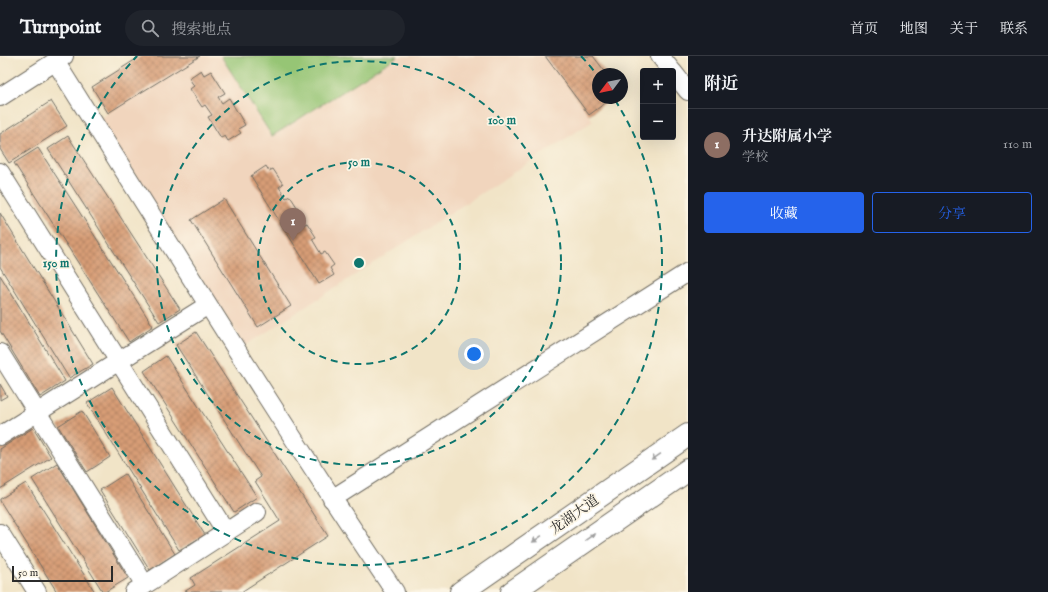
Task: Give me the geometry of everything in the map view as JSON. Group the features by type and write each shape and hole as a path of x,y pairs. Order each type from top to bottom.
{"highway":[{"name":"龙湖大道","path":"461,592 688,435"},
{"name":"龙湖大道","path":"512,592 688,470"}],"street":[{"path":"660,56 669,68"},
{"path":"0,97 60,59 208,305 332,499 395,592"},
{"path":"676,77 688,92"},
{"path":"0,172 226,532"},
{"path":"332,499 688,272"},
{"path":"0,436 208,305"},
{"path":"0,354 37,413 139,588 257,512"},
{"path":"0,533 37,592"}],"shaded area":[{"path":"200,56 545,56 593,121 245,346 99,119"}],"green space":[{"path":"221,56 398,56 272,136"}],"building":[{"path":"141,56 200,56 108,113 92,87"},
{"path":"545,56 593,56 602,68 592,68 592,104 604,104 589,115"},
{"path":"201,70 204,75 211,71 225,93 218,97 222,103 229,98 245,125 238,129 241,133 228,141 225,136 221,138 208,117 212,115 205,105 202,107 190,89 194,86 189,78"},
{"path":"51,101 67,126 9,163 0,149 0,134"},
{"path":"68,136 180,309 159,322 48,149"},
{"path":"38,148 153,326 129,342 14,163"},
{"path":"266,166 269,171 273,169 283,184 279,187 286,198 290,196 299,210 295,213 303,225 307,223 316,237 312,239 321,254 325,252 334,265 330,268 334,275 319,284 251,176"},
{"path":"224,199 291,306 258,327 191,220"},
{"path":"0,213 93,364 69,378 0,267"},
{"path":"0,275 65,381 40,397 0,331"},
{"path":"196,332 328,536 241,592 184,592 195,585 191,578 280,521 255,481 261,477 176,345"},
{"path":"166,356 257,497 234,512 144,371"},
{"path":"0,384 7,396 0,400"},
{"path":"112,387 205,535 179,550 87,403"},
{"path":"82,411 110,457 87,472 58,426"},
{"path":"33,428 51,457 0,489 0,449"},
{"path":"57,463 128,578 105,592 103,592 32,479"},
{"path":"125,474 175,554 150,570 100,490"},
{"path":"26,483 95,592 57,592 0,501 0,499"}],"place":[{"name":"升达附属小学","path":"293,241"}]}
